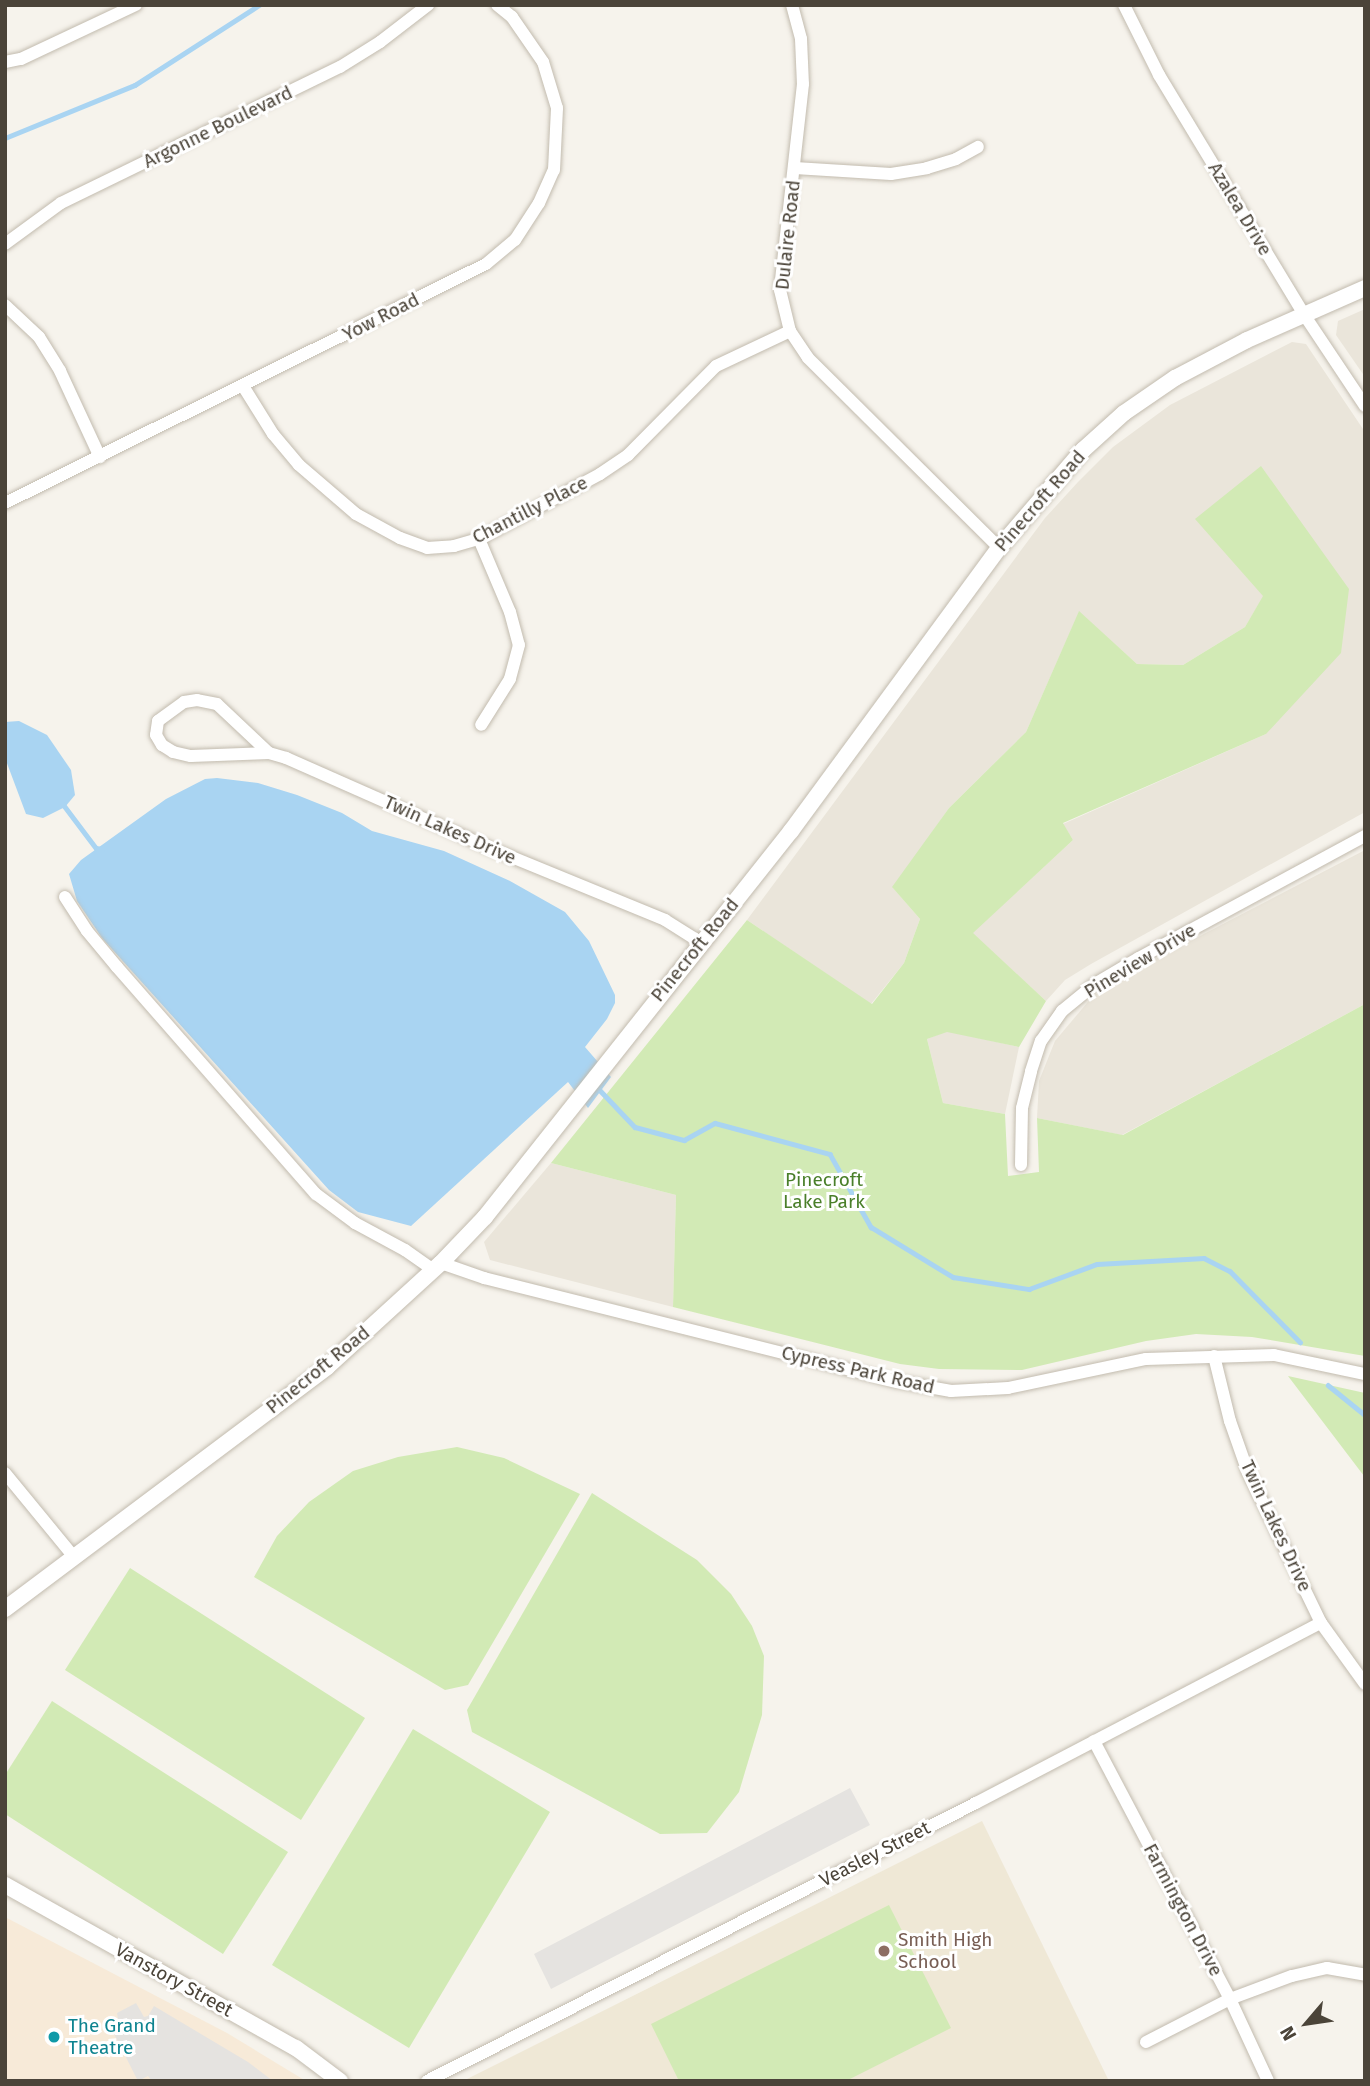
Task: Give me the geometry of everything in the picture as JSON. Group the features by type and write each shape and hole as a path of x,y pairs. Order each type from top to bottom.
{"street":[{"path":"5,62 21,59 136,5"},
{"name":"Argonne Boulevard","path":"5,244 61,203 340,67 380,42 428,5"},
{"name":"Yow Road","path":"5,503 486,264 515,240 539,203 554,170 557,108 543,62 512,17 497,5"},
{"name":"Dulaire Road","path":"792,5 801,39 803,84 780,290 790,331 808,358 999,548"},
{"name":"Azalea Drive","path":"1124,5 1159,75 1305,316 1365,406"},
{"path":"795,168 891,174 927,168 956,159 978,147"},
{"name":"Pinecroft Road","path":"5,1609 327,1367 437,1266 485,1217 791,831 999,548 1083,450 1124,414 1175,378 1247,340 1365,288"},
{"path":"5,305 39,337 60,371 100,457"},
{"name":"Chantilly Place","path":"243,386 274,434 299,465 356,514 400,538 427,548 454,546 479,539 600,474 628,455 716,366 790,331"},
{"path":"479,539 510,612 519,646 510,679 481,725"},
{"name":"Twin Lakes Drive","path":"269,753 191,756 173,752 162,745 156,735 158,721 166,712 184,702 197,700 217,704 269,753 665,920 700,943"},
{"name":"Pineview Drive","path":"1021,1165 1022,1108 1031,1071 1041,1041 1062,1011 1095,984 1139,958 1365,836"},
{"path":"65,897 87,931 117,967 316,1194 355,1223 437,1266"},
{"name":"Cypress Park Road","path":"437,1266 882,1378 951,1391 1008,1388 1146,1359 1214,1356 1274,1355 1365,1374"},
{"name":"Twin Lakes Drive","path":"1214,1356 1230,1421 1248,1472 1321,1623 1365,1684"},
{"path":"5,1473 74,1557"},
{"name":"Veasley Street","path":"427,2081 1321,1623"},
{"name":"Farmington Drive","path":"1094,1741 1230,1999 1268,2081"},
{"name":"Vanstory Street","path":"5,1885 296,2048 340,2081"},
{"path":"1146,2042 1230,1999 1292,1976 1327,1968 1365,1975"}],"shaded area":[{"path":"1365,309 1365,377 1336,335 1338,321"},
{"path":"1292,342 1306,344 1365,432 1365,812 1091,964 1065,980 1046,1001 972,933 1073,840 1063,824 1266,734 1263,597 1245,627 1183,665 1137,664 1079,612 1026,732 949,808 893,888 920,919 904,963 871,1004 747,920 1045,518 1078,482 1113,447 1170,405"},
{"path":"1365,850 1365,1004 1122,1135 1037,1118 1039,1081 1055,1041 1092,997 1125,975"},
{"path":"947,1031 1019,1047 1005,1114 943,1103 927,1039"},
{"path":"551,1163 676,1195 673,1307 490,1260 484,1242"},
{"path":"850,1788 870,1825 551,1989 534,1954"},
{"name":"Smith High School","path":"982,1821 1109,2081 463,2081"},
{"path":"5,1917 227,2033 306,2081 5,2081"},
{"path":"136,2003 144,2017 148,2016 154,2006 248,2062 273,2081 152,2081 148,2076 138,2081 109,2024 118,2019 117,2013"}],"green space":[{"name":"Pinecroft Lake Park","path":"1261,466 1349,589 1341,653 1266,734 1063,823 1073,840 973,933 1046,1001 1019,1047 947,1032 927,1039 943,1103 1005,1114 1008,1176 1039,1172 1037,1118 1123,1135 1365,1004 1365,1356 1252,1337 1196,1334 1146,1341 1022,1370 939,1369 900,1364 673,1307 676,1195 551,1163 747,920 872,1004 904,963 920,919 892,887 949,808 1026,732 1079,611 1137,664 1183,665 1245,627 1263,596 1195,519"},
{"path":"1288,1376 1365,1393 1365,1478 1364,1476"},
{"path":"457,1447 504,1458 580,1494 468,1685 445,1690 254,1577 277,1536 309,1502 353,1471 398,1457"},
{"path":"592,1493 697,1560 731,1594 752,1626 764,1656 762,1715 739,1792 707,1833 660,1834 472,1732 467,1710"},
{"path":"130,1568 365,1718 301,1820 65,1670"},
{"path":"52,1701 288,1852 223,1954 5,1814 5,1775"},
{"path":"413,1729 550,1812 409,2048 272,1965"},
{"path":"889,1905 951,2028 846,2081 679,2081 651,2024"}],"water":[{"path":"19,721 47,735 71,770 75,795 65,807 43,818 26,814 5,758 5,722"},
{"path":"205,779 258,783 297,795 342,813 372,831 444,851 510,881 565,912 589,941 615,995 615,1003 607,1019 585,1047 611,1077 588,1108 568,1082 411,1226 358,1212 329,1190 102,938 77,901 69,874 81,860 166,799"}],"waterway":[{"path":"5,138 135,85 259,5"},
{"path":"63,804 96,848 102,849"},
{"path":"597,1087 635,1127 684,1140 715,1123 830,1154 871,1227 953,1277 1029,1289 1097,1264 1204,1258 1230,1271 1300,1342"},
{"path":"1328,1385 1365,1415"}],"place":[{"name":"Smith High School","path":"884,1951"},
{"name":"The Grand Theatre","path":"54,2037"}]}
